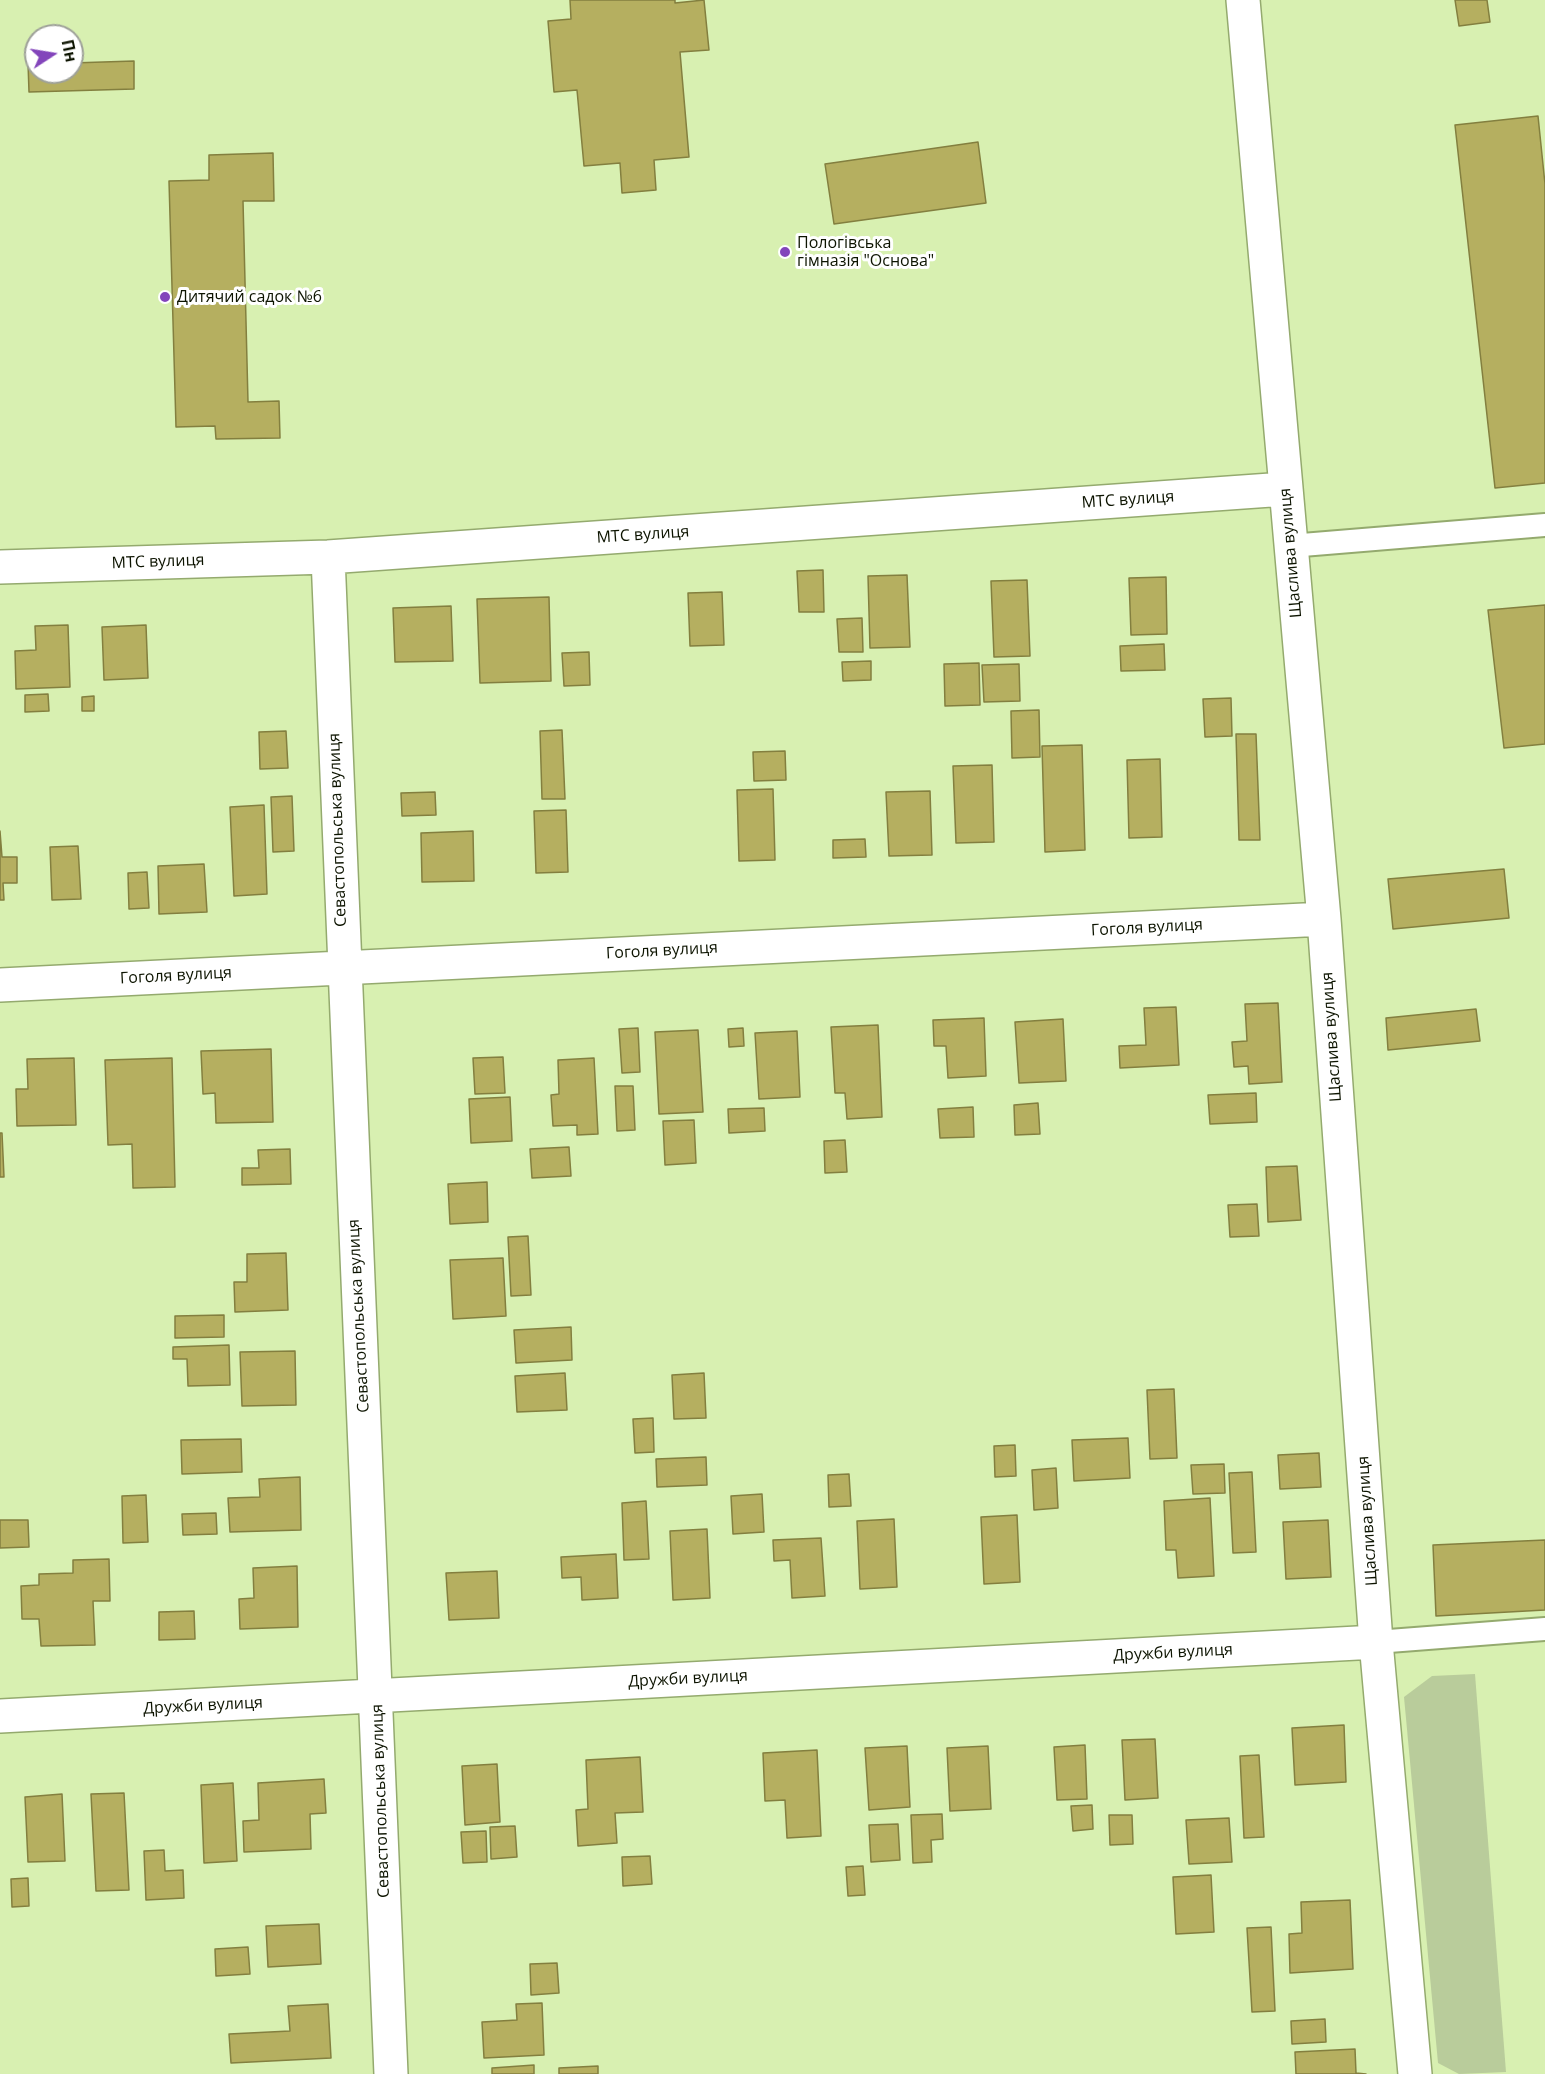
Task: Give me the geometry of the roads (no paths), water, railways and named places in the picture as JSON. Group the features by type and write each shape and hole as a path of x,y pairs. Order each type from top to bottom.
{"street":[{"name":"Щаслива вулиця","path":"1243,0 1324,919 1376,1642 1415,2074"},
{"name":"МТС вулиця","path":"0,567 328,557 1285,489"},
{"name":"Севастопольська вулиця","path":"328,557 343,967 377,1696 391,2074"},
{"name":"Гоголя вулиця","path":"0,985 1324,919"},
{"name":"Дружби вулиця","path":"0,1716 1376,1642"}],"lane":[{"path":"1290,546 1545,525"},
{"path":"1376,1642 1545,1629"}],"place":[{"name":"Пологівська гімназія \"Основа\"","path":"785,252"},
{"name":"Дитячий садок №6","path":"165,297"}]}
